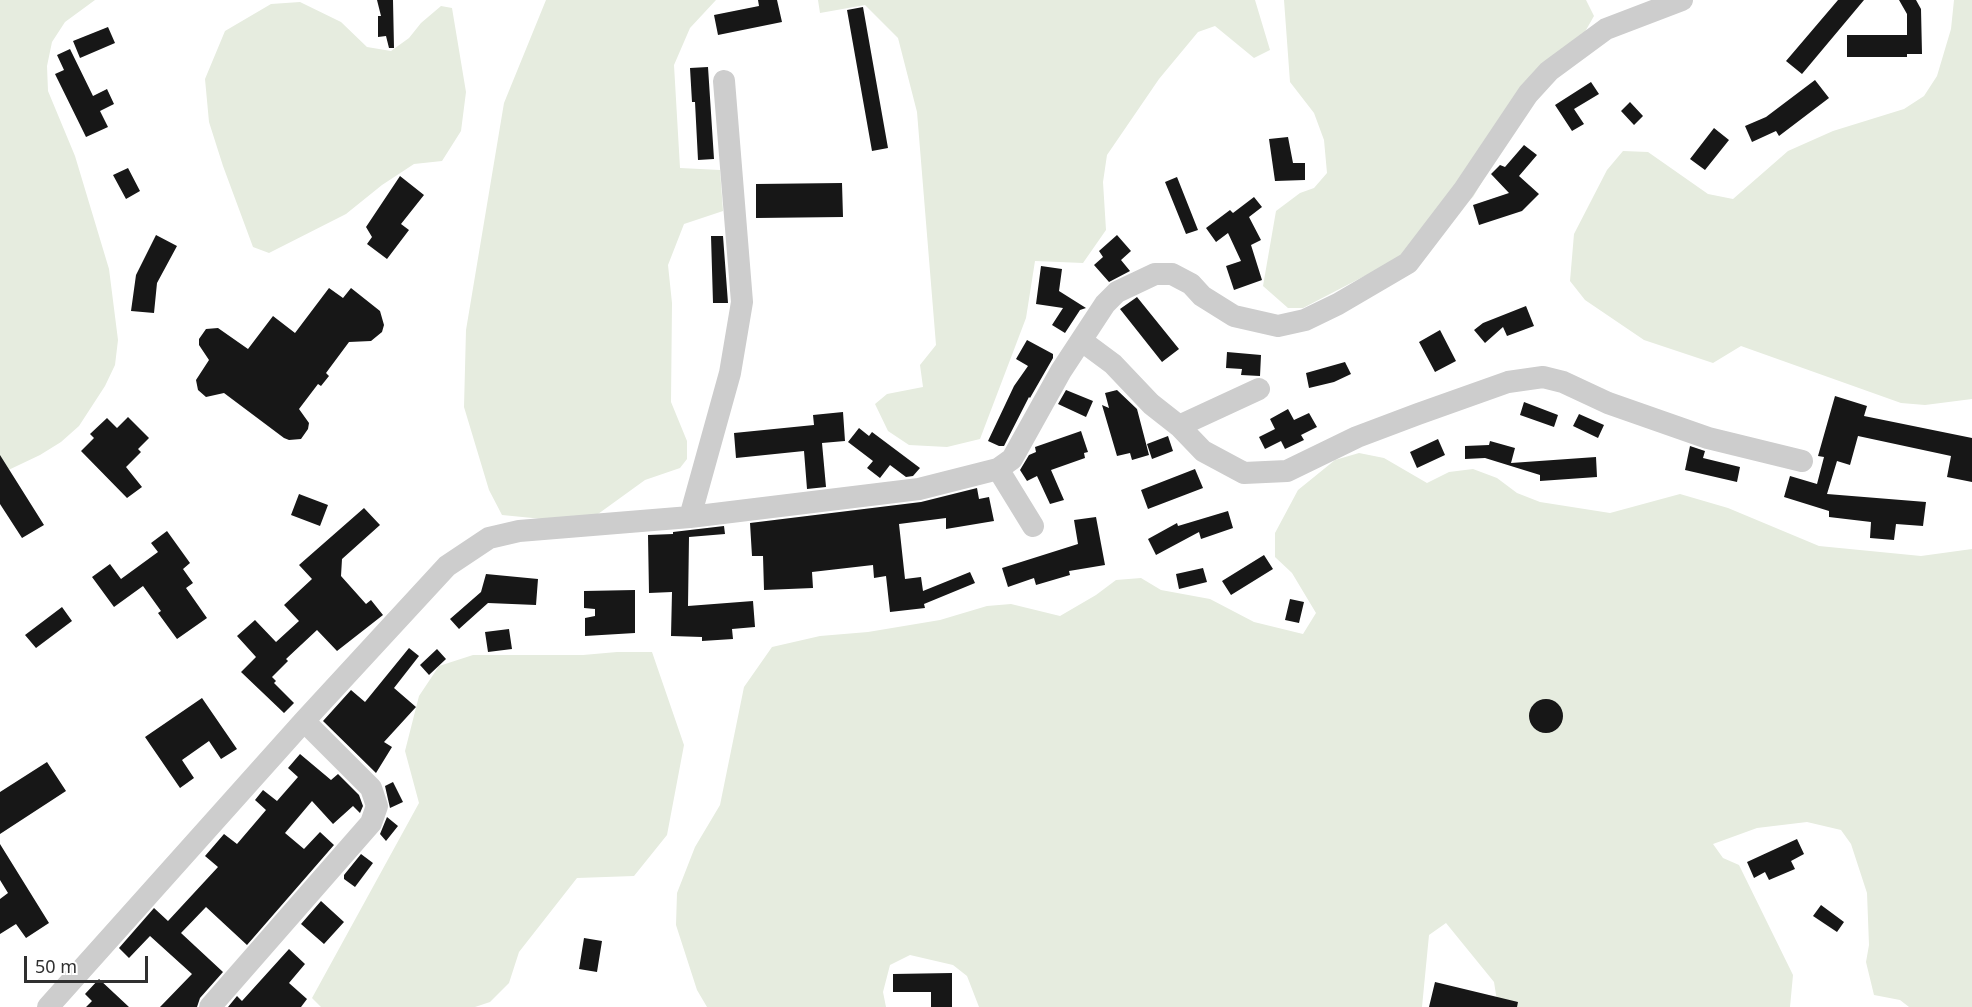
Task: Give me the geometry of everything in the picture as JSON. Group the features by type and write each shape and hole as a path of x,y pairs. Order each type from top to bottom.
{"street":[{"path":"48,1007 304,721 447,566 489,538 519,531 690,517 919,489 998,469 1012,459 1061,371 1104,304 1118,292 1155,274 1172,274 1191,284 1202,297 1234,316 1278,326 1305,321 1338,304 1408,263 1463,191 1528,94 1549,72 1606,29 1682,0"},
{"path":"690,517 730,373 742,302 724,81"},
{"path":"1082,341 1113,364 1151,404 1179,426 1203,451 1244,473 1287,471 1357,437 1418,414 1508,382 1543,377 1563,382 1608,403 1708,438 1802,461"},
{"path":"1179,426 1259,389"},
{"path":"998,469 1033,526"},
{"path":"210,1007 371,823 377,806 371,788 352,766 304,721"}],"shaded area":[{"path":"0,0 95,0 65,22 52,42 47,66 48,91 75,156 109,269 118,340 115,365 105,386 79,426 61,442 40,455 0,474"},
{"path":"546,0 716,0 690,28 674,65 680,168 720,170 723,211 684,224 668,265 672,303 671,402 687,441 687,459 680,468 645,480 598,514 553,520 502,515 489,490 464,407 466,330 504,103"},
{"path":"818,0 1255,0 1270,50 1254,58 1215,26 1198,32 1159,79 1107,155 1103,182 1106,230 1083,263 1035,261 1026,318 980,439 947,447 909,445 888,431 875,404 887,394 923,387 920,365 936,345 917,112 898,38 865,5 820,13"},
{"path":"1284,0 1586,0 1594,16 1582,37 1550,66 1473,197 1405,255 1303,308 1288,308 1263,286 1276,211 1300,193 1314,188 1327,173 1324,140 1314,113 1290,82"},
{"path":"1954,0 1972,0 1972,399 1925,405 1901,403 1741,346 1713,363 1644,340 1585,300 1570,281 1574,234 1607,170 1623,151 1648,152 1708,194 1733,199 1788,151 1833,131 1904,109 1924,96 1937,76 1951,29"},
{"path":"300,2 341,22 367,47 391,51 409,38 421,23 441,6 452,8 466,92 461,131 442,161 414,164 382,185 346,214 269,253 253,247 223,166 209,122 205,79 225,31 271,4"},
{"path":"1359,453 1384,458 1427,483 1449,472 1473,469 1497,478 1517,493 1540,502 1610,513 1680,494 1728,508 1819,546 1921,556 1972,549 1972,1007 1909,1007 1900,1000 1874,995 1866,962 1869,945 1867,893 1851,844 1841,830 1807,822 1757,828 1713,844 1723,858 1739,865 1793,975 1790,1007 1498,1007 1494,982 1446,923 1429,935 1422,1007 979,1007 967,976 953,965 910,955 890,965 883,992 886,1007 707,1007 697,990 676,925 677,893 695,847 720,805 744,687 772,647 820,636 868,632 940,620 987,606 1011,604 1060,616 1096,595 1116,580 1141,578 1161,590 1210,599 1254,622 1303,634 1316,613 1292,573 1275,557 1275,533 1298,490 1335,460"},
{"path":"652,652 684,745 667,835 634,876 577,878 519,952 509,983 490,1002 475,1007 321,1007 312,998 419,803 405,751 419,696 439,666 473,655 583,655"}],"building":[{"path":"377,0 393,0 394,48 389,48 386,36 378,37 378,16 381,16"},
{"path":"758,0 777,0 782,22 718,35 714,15 759,6"},
{"path":"1838,0 1864,0 1802,74 1786,61"},
{"path":"1899,0 1916,0 1921,9 1922,54 1907,54 1907,57 1847,57 1847,35 1907,35 1907,14"},
{"path":"863,7 888,148 872,151 847,10"},
{"path":"108,27 115,43 80,58 73,41"},
{"path":"70,49 93,96 107,89 114,104 100,111 108,127 86,137 55,74 64,70 57,55"},
{"path":"708,67 714,159 698,160 695,102 692,102 690,68"},
{"path":"1815,80 1829,98 1779,136 1776,131 1752,142 1745,126 1766,117"},
{"path":"1591,82 1599,94 1574,109 1584,124 1572,131 1555,105"},
{"path":"1630,102 1643,116 1634,125 1621,111"},
{"path":"1714,128 1729,140 1705,170 1690,159"},
{"path":"1288,137 1293,163 1305,163 1305,180 1275,181 1269,139"},
{"path":"1524,145 1537,155 1519,176 1539,194 1522,211 1479,225 1473,205 1509,193 1491,174 1500,165 1505,167"},
{"path":"128,168 140,191 126,199 113,175"},
{"path":"400,176 424,195 401,224 409,230 387,259 367,244 372,237 366,227"},
{"path":"1177,177 1198,230 1186,234 1165,182"},
{"path":"842,183 843,217 756,218 756,184"},
{"path":"1254,197 1262,207 1249,217 1261,240 1251,245 1262,280 1234,290 1226,266 1241,261 1228,233 1216,242 1206,228 1230,210 1233,213"},
{"path":"156,235 177,246 157,283 154,313 131,311 136,275"},
{"path":"1117,235 1131,251 1121,260 1130,271 1109,282 1094,265 1103,257 1099,251"},
{"path":"711,236 723,236 728,303 713,303"},
{"path":"1041,266 1062,269 1059,291 1086,308 1080,310 1065,333 1052,325 1063,308 1036,304"},
{"path":"329,288 343,298 351,288 380,311 384,325 382,332 371,341 349,342 326,373 329,376 321,386 318,384 299,409 309,423 301,439 284,438 224,393 206,397 198,390 196,380 209,360 199,345 199,339 206,329 218,328 248,349 273,316 295,333"},
{"path":"1137,297 1179,349 1162,362 1120,309"},
{"path":"1526,306 1534,326 1507,336 1503,327 1485,343 1474,330 1483,323"},
{"path":"1440,330 1456,361 1435,372 1419,342"},
{"path":"1027,340 1053,354 1053,358 1029,397 1004,446 999,446 988,441 1014,386 1028,366 1016,359"},
{"path":"1227,352 1261,355 1260,376 1241,375 1242,369 1226,368"},
{"path":"1345,362 1351,374 1334,382 1309,388 1306,373"},
{"path":"1066,390 1093,401 1086,417 1058,404"},
{"path":"1117,390 1137,409 1149,455 1132,460 1130,453 1117,456 1102,405 1109,408 1105,393"},
{"path":"1835,396 1867,406 1864,416 1972,438 1972,482 1947,477 1951,456 1858,436 1850,465 1837,461 1827,494 1926,502 1923,526 1896,524 1894,540 1870,538 1871,522 1829,517 1829,511 1784,497 1790,476 1817,484 1824,457 1818,456"},
{"path":"1524,402 1558,415 1554,427 1520,415"},
{"path":"1288,409 1294,420 1309,413 1317,427 1301,435 1304,440 1285,449 1281,441 1265,449 1259,437 1275,429 1270,419"},
{"path":"843,412 845,441 822,443 826,487 807,489 804,451 736,458 734,433 814,425 813,415"},
{"path":"1579,414 1604,425 1598,438 1573,426"},
{"path":"128,417 149,438 138,449 141,452 126,467 142,487 127,498 81,451 94,438 90,434 107,418 117,428"},
{"path":"859,428 869,436 872,432 920,468 913,476 906,477 890,465 880,478 867,468 873,461 848,442"},
{"path":"1081,431 1088,452 1084,453 1085,458 1051,470 1064,500 1050,504 1037,476 1027,481 1020,470 1029,455 1036,452 1035,447"},
{"path":"1168,436 1173,451 1152,459 1147,444"},
{"path":"1438,439 1445,455 1417,468 1410,452"},
{"path":"1490,441 1515,448 1511,463 1596,457 1597,477 1540,481 1540,475 1485,458 1465,459 1465,446 1489,445"},
{"path":"1690,446 1705,451 1703,458 1740,467 1737,482 1685,470"},
{"path":"0,455 44,525 22,538 0,504"},
{"path":"1195,469 1203,488 1148,509 1141,490"},
{"path":"977,488 979,499 989,497 994,521 946,529 946,518 899,524 905,579 921,577 923,591 970,572 975,583 924,604 925,608 890,612 886,576 874,578 873,565 812,572 813,588 764,590 763,556 752,556 750,523 921,502"},
{"path":"299,494 328,505 320,526 291,515"},
{"path":"364,508 380,525 342,559 341,576 366,604 371,600 383,615 337,651 317,630 286,659 288,661 272,677 276,681 274,683 294,703 284,713 241,672 256,657 237,636 255,620 276,642 299,621 284,605 312,579 299,565"},
{"path":"1228,511 1233,528 1201,539 1199,532 1156,555 1148,539 1177,523 1178,526"},
{"path":"1096,517 1105,565 1069,571 1070,575 1036,585 1034,578 1008,587 1002,568 1078,544 1074,520"},
{"path":"724,526 725,534 689,537 688,606 753,601 755,627 732,629 733,639 702,641 702,637 671,636 672,592 649,593 648,535 673,534 673,532"},
{"path":"167,531 190,563 183,569 193,583 186,588 207,618 177,639 158,613 161,611 143,586 114,607 92,577 110,564 121,579 158,552 151,543"},
{"path":"1264,555 1273,569 1231,595 1222,581"},
{"path":"1203,568 1207,582 1179,589 1176,574"},
{"path":"486,574 538,579 536,605 488,603 459,629 450,619 481,592"},
{"path":"635,590 635,633 585,636 585,618 595,616 595,609 584,608 584,591"},
{"path":"1290,599 1304,602 1299,623 1285,620"},
{"path":"62,607 72,621 36,648 25,635"},
{"path":"509,629 512,649 488,652 485,632"},
{"path":"409,648 419,656 394,688 416,707 384,742 392,747 376,773 323,721 351,690 365,702"},
{"path":"437,649 446,659 429,675 420,665"},
{"path":"202,698 237,749 221,759 209,741 182,760 194,778 180,788 145,737"},
{"path":"1546,699 1558,704 1563,716 1558,728 1546,733 1534,728 1529,716 1534,704"},
{"path":"300,754 331,780 338,774 359,795 363,806 360,813 353,806 333,824 312,801 285,833 304,849 320,832 334,845 247,945 206,907 181,933 223,972 200,998 197,1007 160,1007 192,974 150,936 129,958 119,948 154,908 168,921 218,867 205,856 224,834 237,844 266,810 255,800 263,790 277,801 298,777 288,768"},
{"path":"47,762 66,791 0,834 0,792"},
{"path":"393,782 403,802 390,808 385,786"},
{"path":"387,817 398,826 386,841 380,834"},
{"path":"1797,839 1804,854 1791,861 1795,869 1769,880 1765,872 1754,878 1747,862"},
{"path":"0,844 49,923 26,938 16,924 0,934 0,899 8,893 0,880"},
{"path":"361,854 373,863 355,887 344,879 344,875"},
{"path":"321,901 344,922 324,944 301,924"},
{"path":"1821,905 1844,922 1837,932 1813,916"},
{"path":"584,938 602,941 597,972 579,969"},
{"path":"289,949 305,964 289,983 307,999 301,1007 228,1007 237,996 242,1001"},
{"path":"952,973 952,1007 931,1007 931,992 893,992 893,974"},
{"path":"99,979 129,1007 86,1007 92,1001 85,994"},
{"path":"1435,982 1518,1002 1517,1007 1429,1007"}]}
